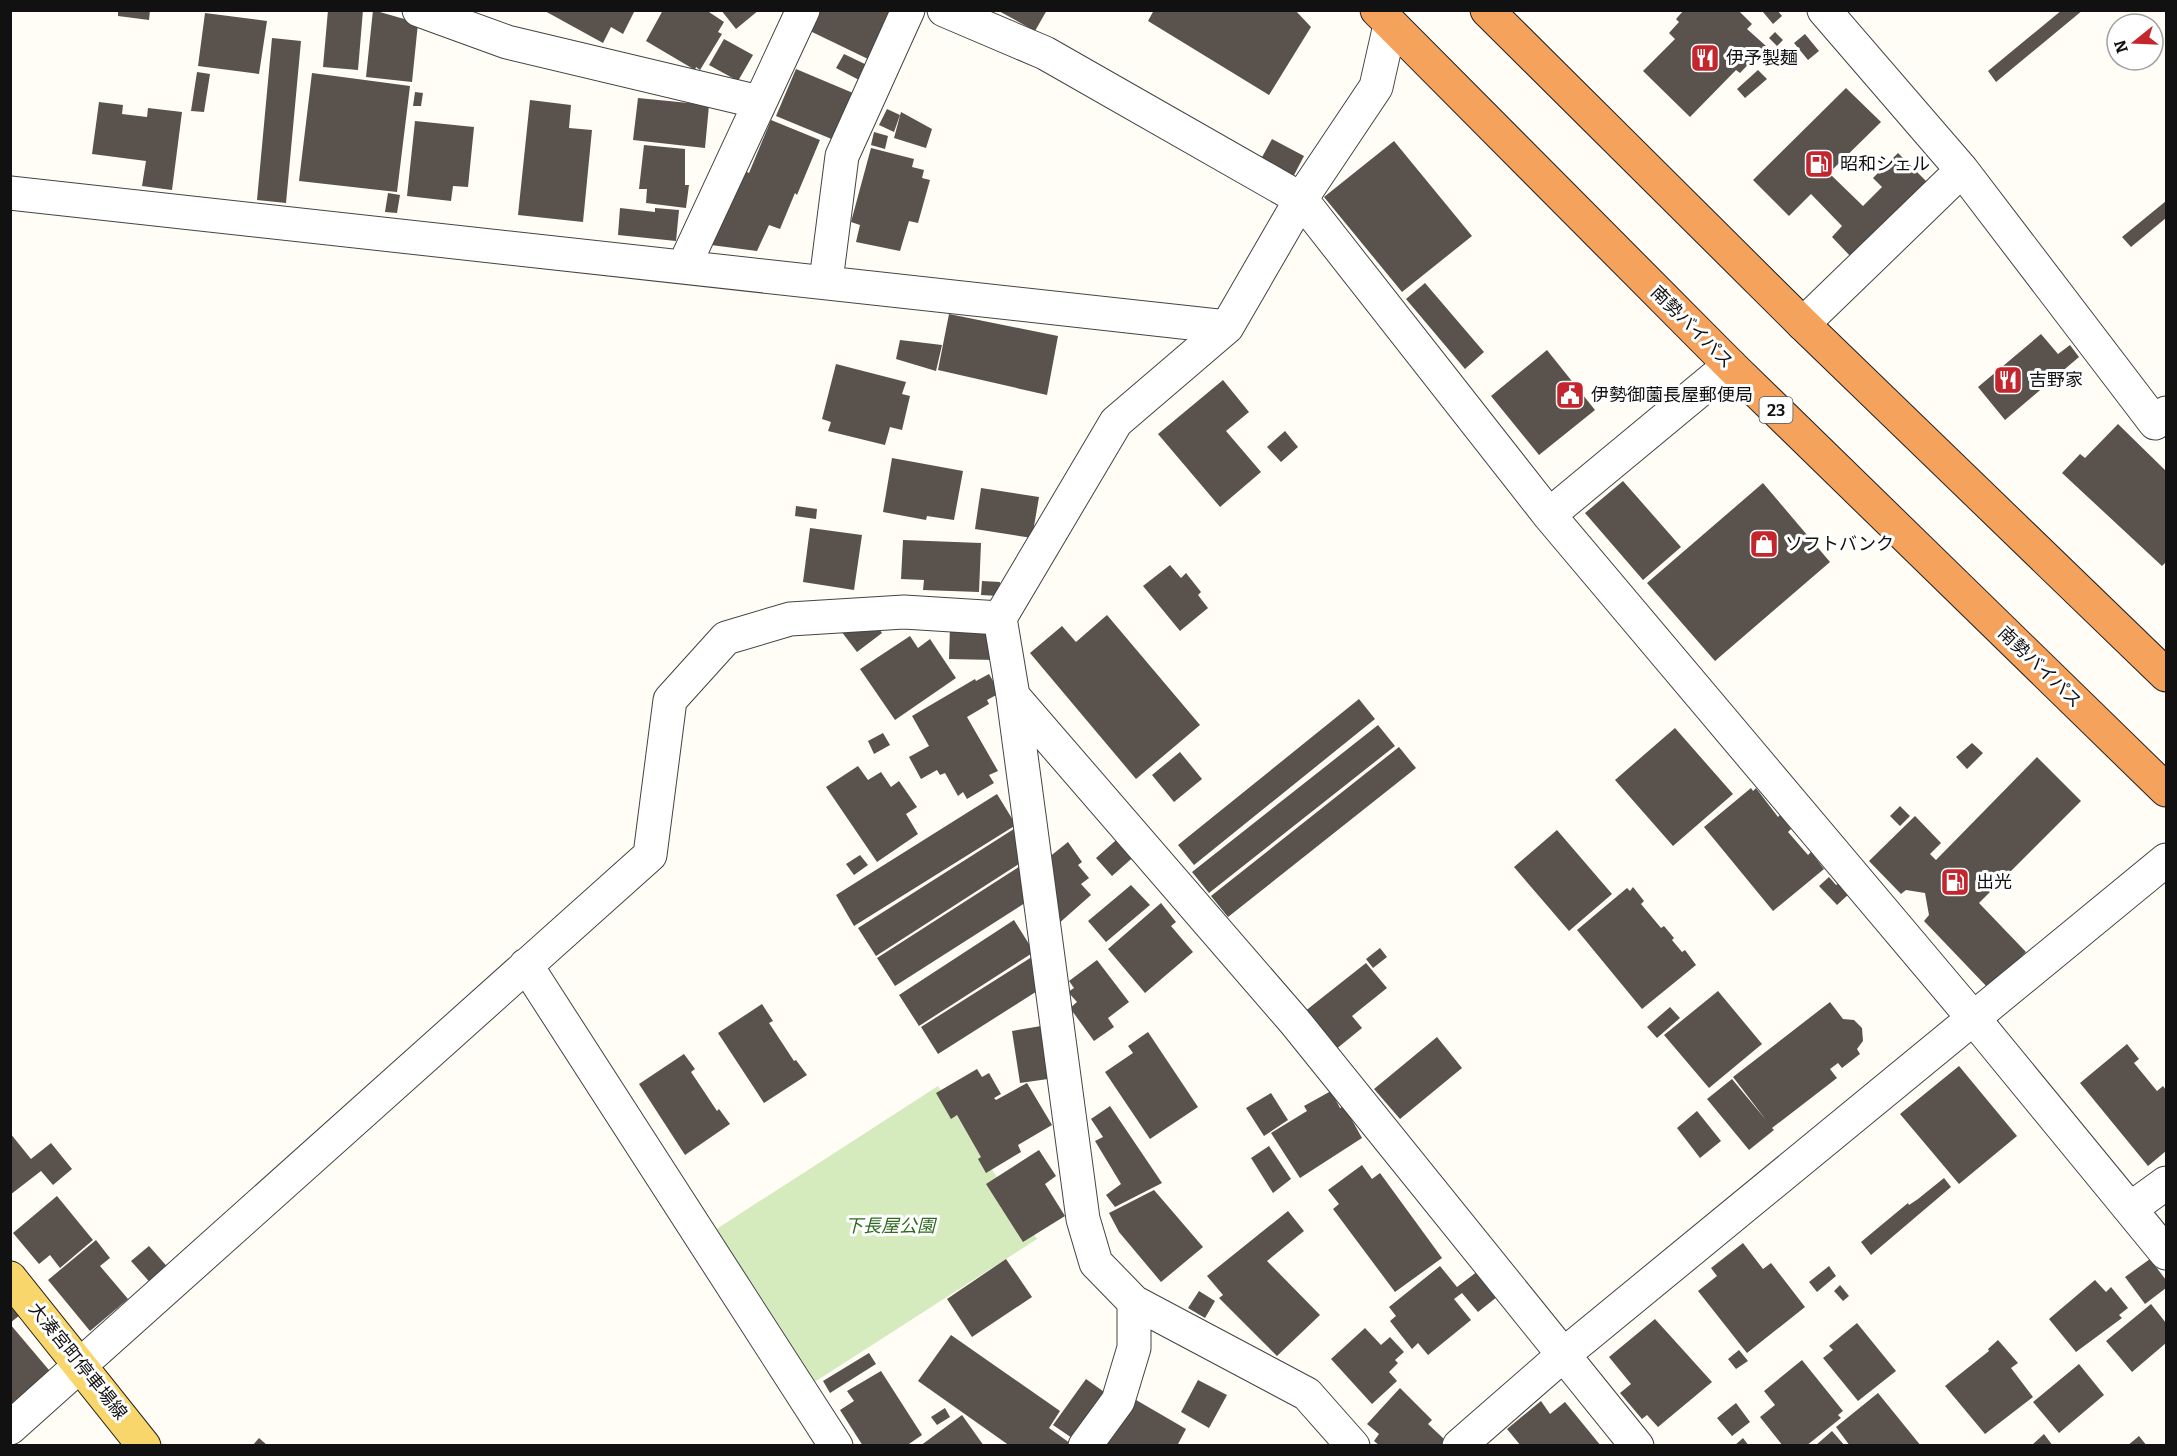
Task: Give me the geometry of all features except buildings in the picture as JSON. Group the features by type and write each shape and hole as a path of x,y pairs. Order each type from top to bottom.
{"highway":[{"path":"1487,10 1803,324 2166,675"},
{"name":"南勢バイパス","path":"1384,18 1730,365 2166,790"}],"main road":[{"name":"大湊宮町停車場線","path":"10,1278 144,1446"}],"street":[{"path":"419,10 507,42 759,102"},
{"path":"684,266 803,10"},
{"path":"826,281 842,156 908,10"},
{"path":"944,10 1045,53 1301,199 1549,515 1974,1018 2166,1253"},
{"path":"1824,10 1962,170 2155,423 2166,413"},
{"path":"1353,1446 1307,1394 1134,1302 1096,1263 1083,1219 1013,696 1000,618 1116,422 1227,327 1301,199 1376,87 1384,18"},
{"path":"1803,324 1962,170"},
{"path":"10,193 826,281 1227,327"},
{"path":"1549,515 1730,365"},
{"path":"10,1428 650,855 670,700 726,638 790,619 904,612 1000,618"},
{"path":"1013,696 1294,1022 1637,1446"},
{"path":"1459,1446 1562,1356 2166,860"},
{"path":"526,966 836,1446"},
{"path":"2130,1209 2166,1182"},
{"path":"1085,1446 1118,1401 1134,1348 1134,1302"}],"green space":[{"name":"下長屋公園","path":"938,1086 1037,1239 813,1383 715,1230"}],"place":[{"name":"伊予製麺","path":"1705,58"},
{"name":"昭和シェル","path":"1819,164"},
{"name":"吉野家","path":"2008,380"},
{"name":"伊勢御薗長屋郵便局","path":"1570,395"},
{"name":"ソフトバンク","path":"1764,544"},
{"name":"出光","path":"1955,882"}]}
